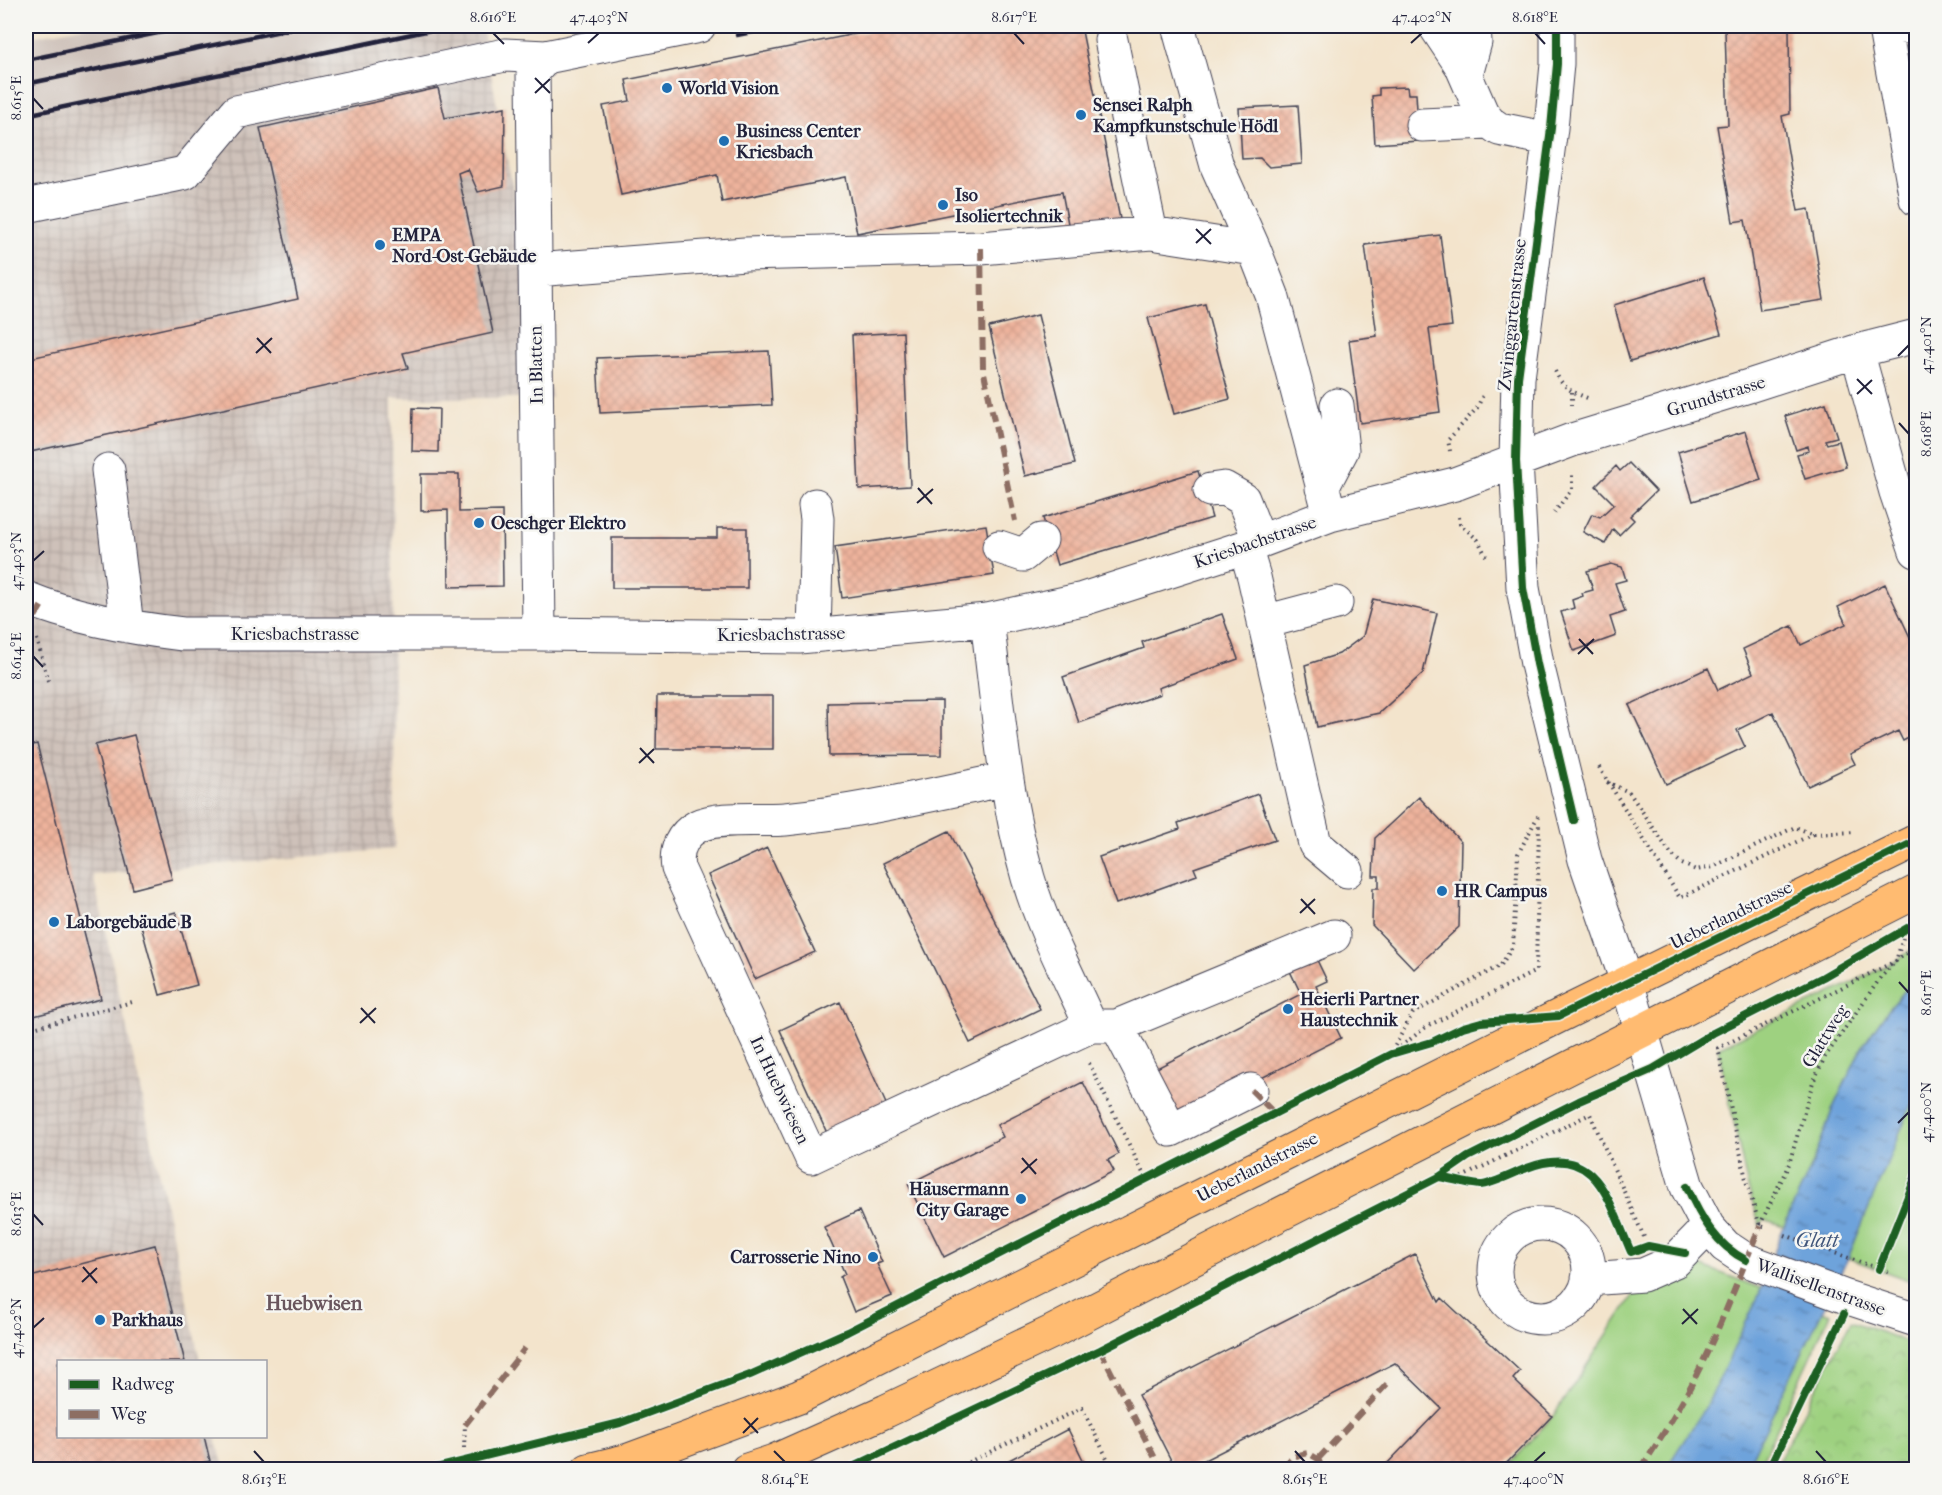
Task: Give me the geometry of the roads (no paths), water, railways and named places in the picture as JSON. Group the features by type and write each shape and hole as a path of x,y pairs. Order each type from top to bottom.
{"main road":[{"name":"Ueberlandstrasse","path":"588,1470 629,1460 799,1397 1627,982 1917,841"},
{"path":"747,1470 774,1461 886,1412 1052,1332 1917,892"}],"street":[{"path":"26,206 185,173 236,112 505,55 546,57 699,26"},
{"path":"1179,26 1217,166 1272,294 1326,502"},
{"path":"1435,26 1466,75 1482,113 1489,122 1499,129 1549,139"},
{"path":"1466,75 1475,42 1474,26"},
{"name":"Zwinggartenstrasse","path":"1557,26 1557,64 1549,139 1518,378 1516,461 1522,588 1585,860 1627,982"},
{"path":"1897,27 1917,199"},
{"path":"1111,40 1151,233"},
{"name":"In Blatten","path":"539,634 533,72 546,57"},
{"path":"1422,124 1489,122"},
{"path":"535,270 745,254 981,248 1151,233 1254,249"},
{"name":"Grundstrasse","path":"1516,461 1572,440 1857,351 1917,336"},
{"path":"1857,351 1896,492 1916,550"},
{"path":"1326,502 1342,450 1336,405"},
{"name":"Kriesbachstrasse","path":"26,598 63,611 127,626 183,634 814,635 987,621 1083,599 1252,544 1326,502 1455,483 1516,461"},
{"path":"108,470 127,626"},
{"path":"1210,490 1224,488 1243,499 1252,544 1254,577 1315,844 1347,872"},
{"path":"814,635 817,519 815,505"},
{"path":"999,547 1023,555 1041,540"},
{"path":"1264,622 1336,603"},
{"path":"987,621 1007,779 1016,830 1029,881 1052,939 1098,1035 1171,1130 1251,1090"},
{"name":"In Huebwiesen","path":"1007,779 795,818 713,821 698,826 686,835 678,846 676,858 678,868 811,1157 1098,1035"},
{"path":"1098,1035 1334,936"},
{"name":"Wallisellenstrasse","path":"1627,982 1687,1187 1708,1227 1725,1246 1753,1263 1917,1320"},
{"path":"1588,1279 1643,1275 1665,1266 1685,1253 1708,1227"}],"water":[{"name":"Glatt","path":"1916,978 1916,1095 1848,1258 1746,1469 1665,1470 1707,1405 1758,1297 1784,1226 1813,1163 1833,1108 1861,1049 1885,1014"}],"railway":[{"path":"26,60 192,26"},
{"path":"26,84 305,26"},
{"path":"26,115 450,26"},
{"path":"737,35 783,26"}],"place":[{"name":"World Vision","path":"667,88"},
{"name":"Sensei Ralph Kampfkunstschule Hödl","path":"1081,115"},
{"name":"Business Center Kriesbach","path":"724,141"},
{"name":"Iso Isoliertechnik","path":"943,205"},
{"name":"EMPA Nord-Ost-Gebäude","path":"380,245"},
{"name":"Oeschger Elektro","path":"479,523"},
{"name":"HR Campus","path":"1442,891"},
{"name":"Laborgebäude B","path":"54,922"},
{"name":"Heierli Partner Haustechnik","path":"1288,1009"},
{"name":"Häusermann City Garage","path":"1021,1199"},
{"name":"Carrosserie Nino","path":"873,1257"},
{"name":"Parkhaus","path":"100,1320"}],"district":[{"name":"Huebwisen","path":"314,1303"}]}
